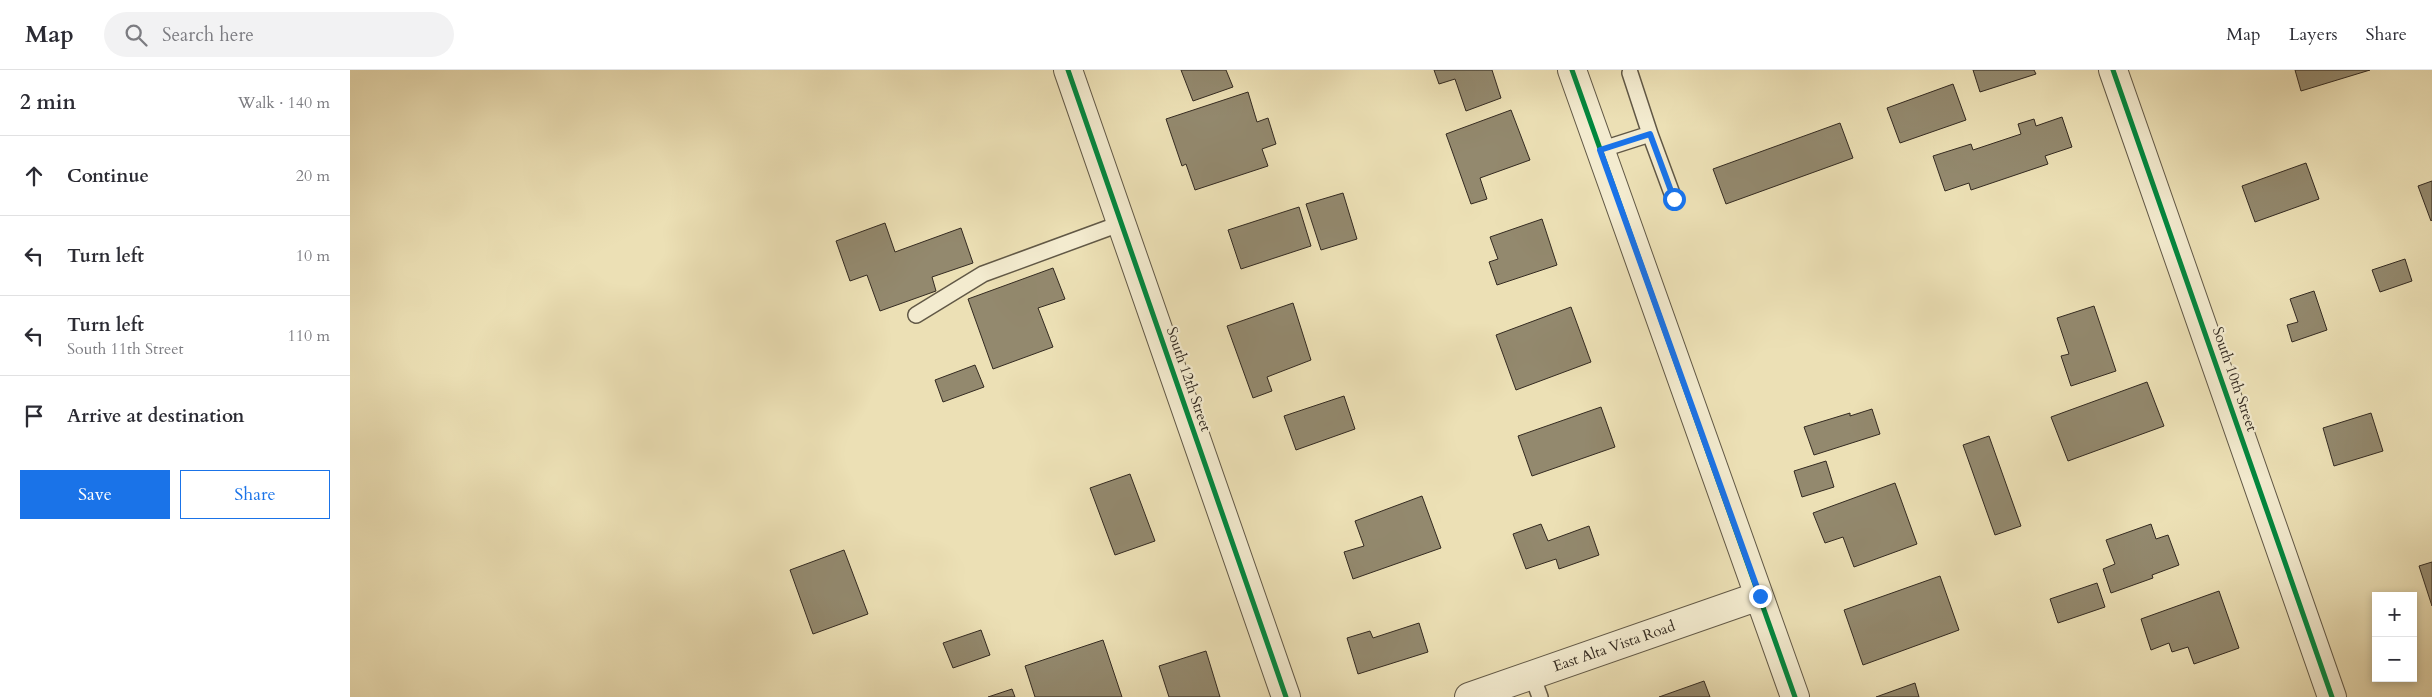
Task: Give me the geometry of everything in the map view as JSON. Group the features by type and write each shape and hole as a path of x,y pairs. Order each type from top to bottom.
{"street":[{"name":"South 12th Street","path":"1068,70 1286,697"},
{"path":"1572,70 1795,697"},
{"name":"South 10th Street","path":"2113,70 2332,697"},
{"name":"East Alta Vista Road","path":"1469,697 1536,686 1760,596"}],"lane":[{"path":"1630,73 1674,199"},
{"path":"1600,150 1650,134"},
{"path":"916,315 983,274 1122,224"}],"building":[{"path":"1181,70 1226,70 1233,87 1193,101"},
{"path":"1434,70 1492,70 1501,98 1466,111 1455,79 1439,84"},
{"path":"1973,70 2034,70 2036,74 1980,92"},
{"path":"2295,70 2370,70 2301,91"},
{"path":"1953,84 1966,120 1900,143 1887,108"},
{"path":"1248,92 1257,122 1268,118 1276,144 1262,149 1268,166 1195,190 1186,164 1182,166 1166,119"},
{"path":"1511,110 1530,160 1480,178 1487,199 1471,204 1446,134"},
{"path":"2062,117 2072,147 2045,156 2048,164 1971,190 1969,183 1945,191 1933,156 1971,144 1973,150 2021,134 2018,124 2034,119 2036,126"},
{"path":"1840,123 1853,158 1726,204 1713,169"},
{"path":"2306,163 2319,199 2255,222 2242,186"},
{"path":"2432,181 2432,220 2431,221 2418,186"},
{"path":"1343,193 1357,239 1321,250 1306,204"},
{"path":"1299,207 1311,246 1241,269 1228,230"},
{"path":"1542,219 1557,265 1497,285 1489,262 1498,259 1490,237"},
{"path":"885,223 895,252 961,228 973,263 932,277 936,291 880,311 867,275 850,281 836,241"},
{"path":"2405,259 2412,281 2380,292 2372,270"},
{"path":"1053,268 1065,299 1038,308 1053,347 993,369 968,299"},
{"path":"2314,291 2327,330 2292,342 2287,325 2298,322 2290,299"},
{"path":"1293,303 1311,360 1267,377 1272,391 1253,398 1227,326"},
{"path":"2094,306 2116,371 2071,386 2061,356 2069,354 2057,318"},
{"path":"1571,307 1591,362 1516,390 1496,335"},
{"path":"975,365 984,387 943,402 935,380"},
{"path":"2147,382 2164,426 2068,461 2051,417"},
{"path":"1344,396 1355,429 1296,450 1284,416"},
{"path":"1601,407 1615,447 1532,476 1518,436"},
{"path":"1872,409 1880,434 1814,455 1804,427 1850,413 1850,416"},
{"path":"2371,413 2383,451 2334,466 2323,428"},
{"path":"1989,436 2021,526 1995,535 1963,445"},
{"path":"1826,461 1834,487 1802,497 1794,471"},
{"path":"1130,474 1155,541 1115,555 1090,488"},
{"path":"1895,483 1917,544 1854,567 1843,537 1825,543 1813,513"},
{"path":"1422,496 1441,548 1353,579 1344,552 1364,546 1355,521"},
{"path":"1541,524 1548,541 1589,526 1599,555 1559,569 1556,559 1526,569 1513,534"},
{"path":"2151,524 2156,539 2168,535 2179,565 2152,575 2153,578 2111,593 2103,569 2115,564 2106,540"},
{"path":"844,550 868,614 813,634 790,570"},
{"path":"2432,562 2432,606 2419,566"},
{"path":"1940,576 1959,630 1863,665 1844,610"},
{"path":"2097,583 2105,607 2058,623 2050,599"},
{"path":"2219,591 2239,648 2194,664 2188,647 2172,652 2169,643 2151,650 2141,619"},
{"path":"1419,623 1428,652 1358,674 1347,638 1370,631 1373,638"},
{"path":"981,630 990,655 953,668 943,643"},
{"path":"1103,640 1122,697 1035,697 1025,666"},
{"path":"1206,651 1220,697 1169,697 1159,666"},
{"path":"1704,681 1710,697 1659,697"},
{"path":"1915,683 1919,697 1876,697"},
{"path":"1012,689 1015,697 988,697"}],"cycle path":[{"path":"1068,70 1286,697"},
{"path":"1572,70 1795,697"},
{"path":"2113,70 2332,697"}],"route":[{"path":"1674,199 1650,134 1600,150 1760,596"}]}
